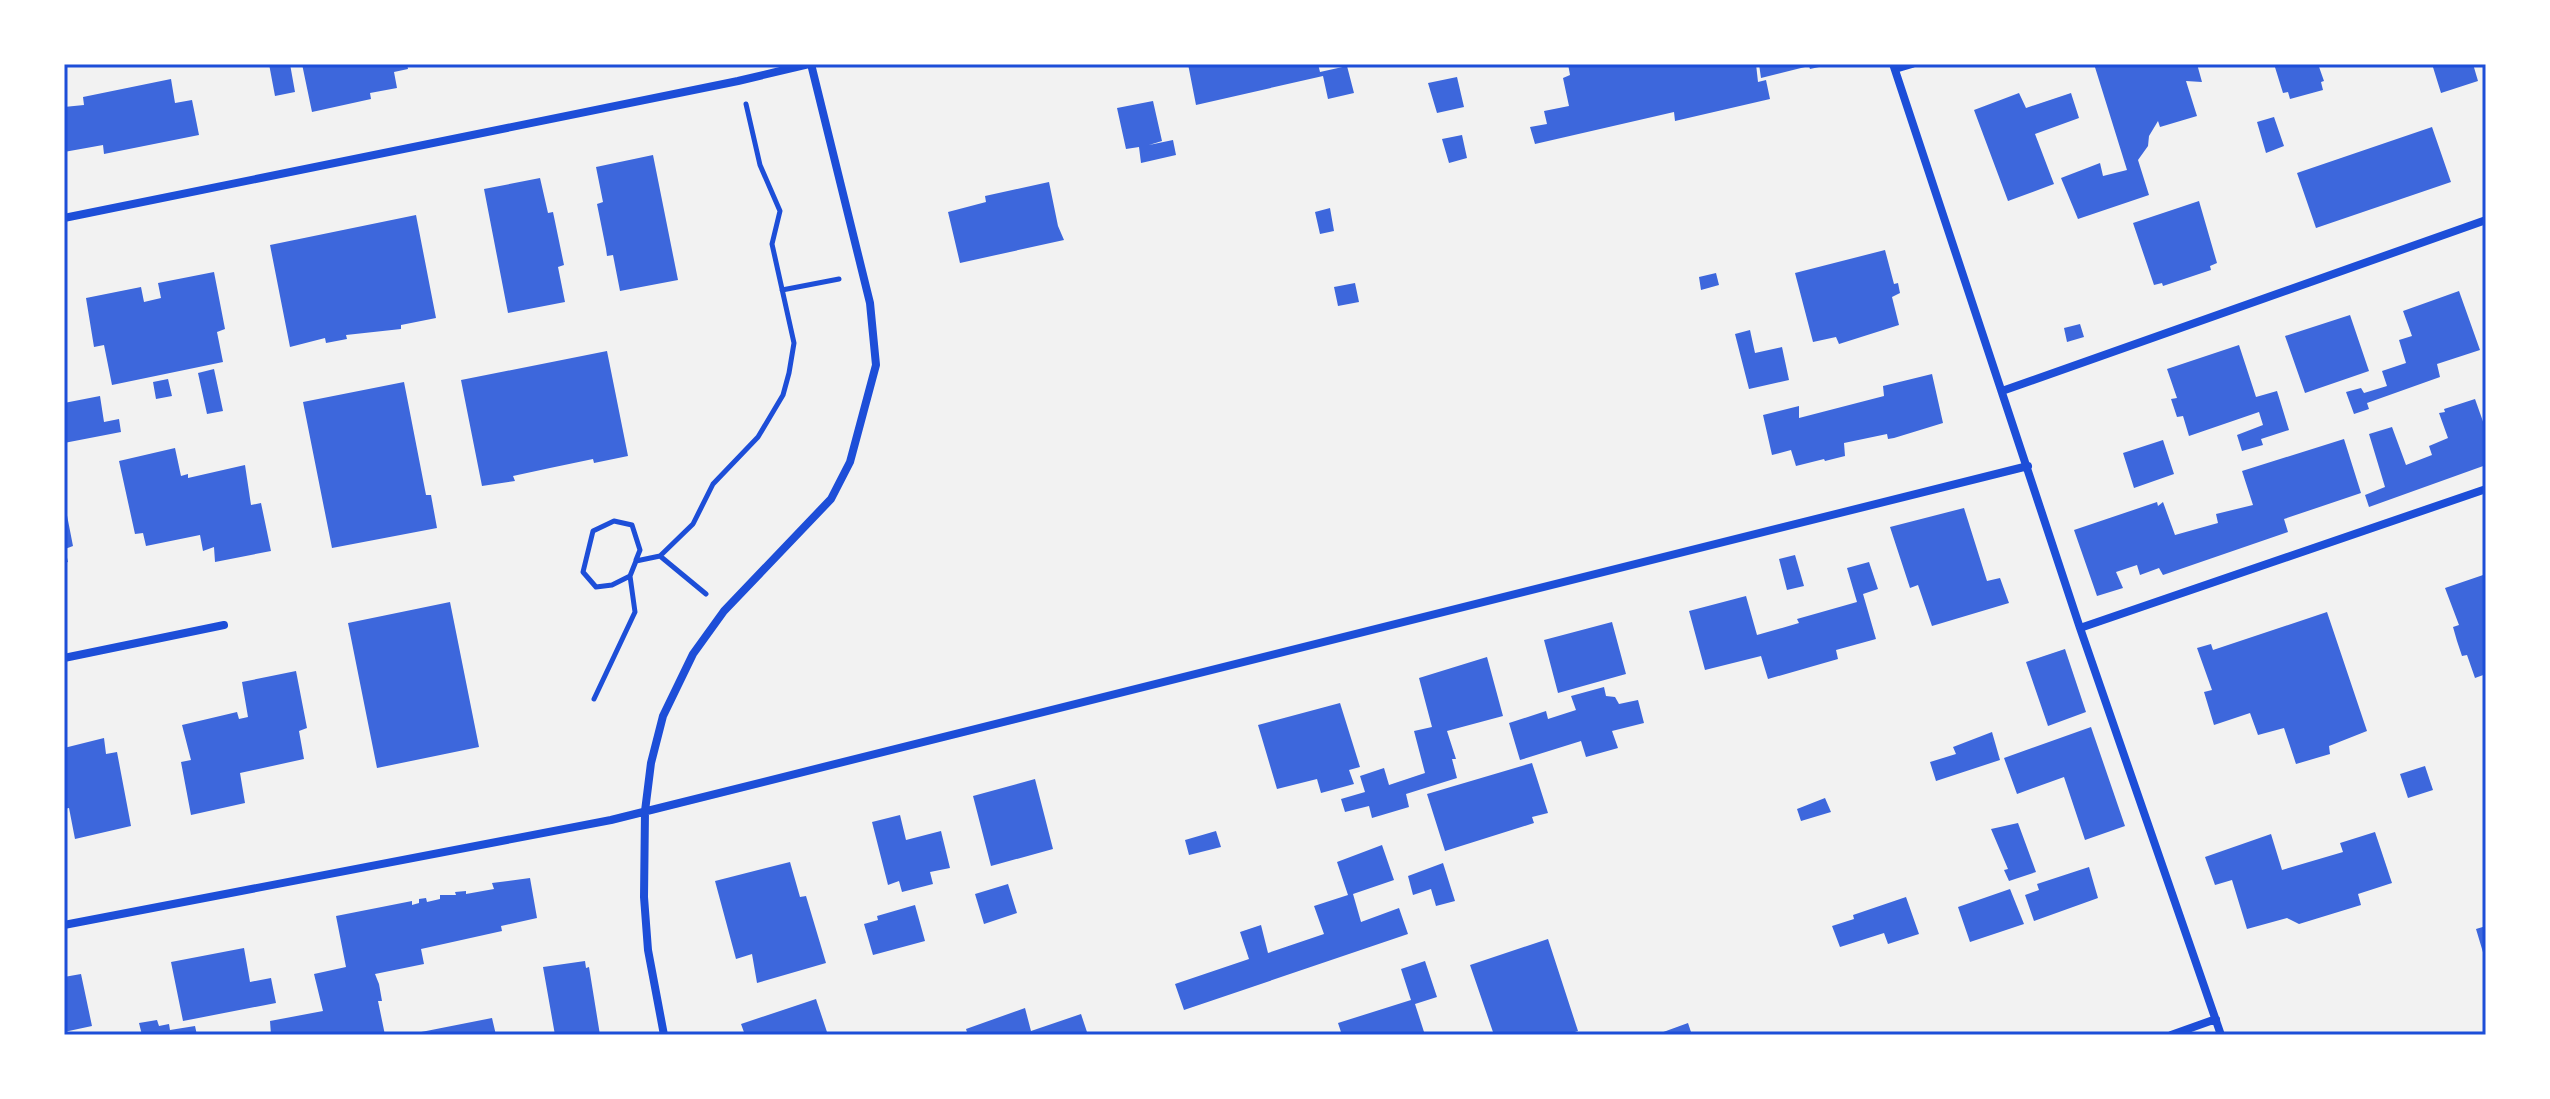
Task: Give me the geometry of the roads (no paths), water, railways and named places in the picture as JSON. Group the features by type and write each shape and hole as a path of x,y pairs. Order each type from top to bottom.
{"street":[{"path":"64,218 810,64 870,303 876,365 850,462 831,499 724,611 693,654 663,716 651,763 645,811 644,897 648,950 664,1035"},
{"path":"1912,64 1894,67 2080,628 2221,1035"},
{"path":"2002,391 2486,220"},
{"path":"64,925 572,828 645,811 2028,466"},
{"path":"2080,628 2486,489"},
{"path":"64,658 224,625"},
{"path":"2171,1035 2216,1019"}]}
